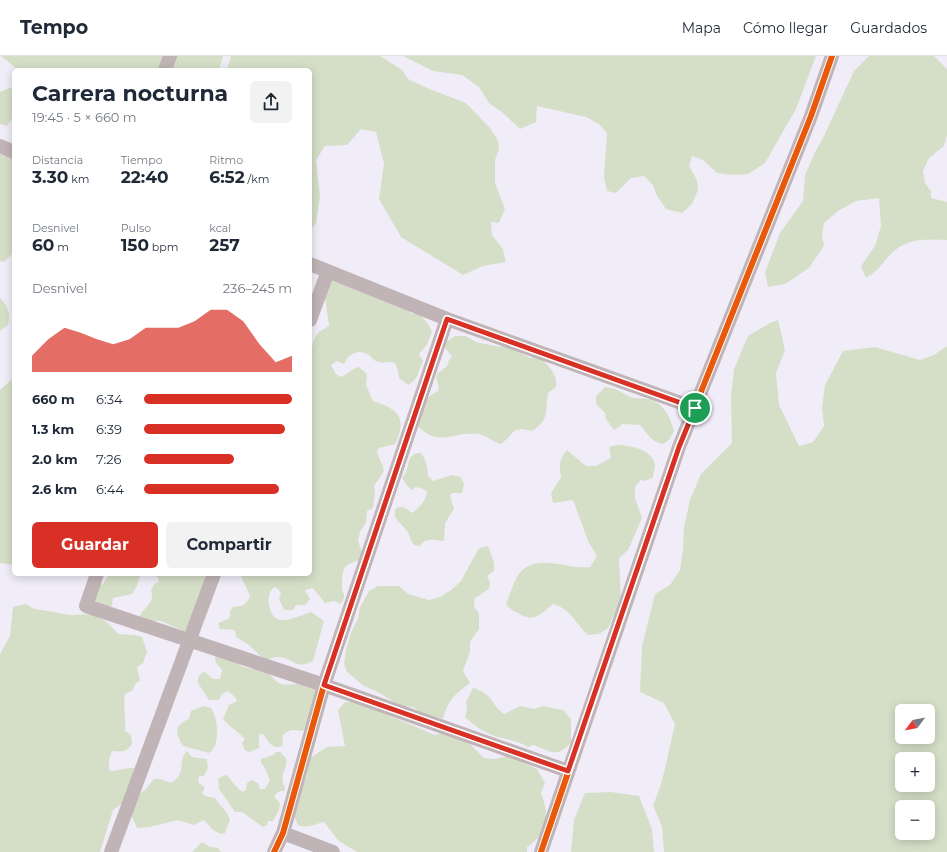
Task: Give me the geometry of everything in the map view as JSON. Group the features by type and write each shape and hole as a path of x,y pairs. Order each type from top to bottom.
{"street":[{"path":"166,68 170,56"},
{"path":"541,852 679,447 811,116 832,56"},
{"path":"0,146 12,151"},
{"path":"312,265 447,319 695,408"},
{"path":"312,315 328,271"},
{"path":"274,852 283,833 324,685 447,319"},
{"path":"96,576 86,606 324,685 568,771"},
{"path":"112,852 213,576"},
{"path":"283,833 333,852"}],"green space":[{"path":"1,56 223,56 220,68 16,68"},
{"path":"231,56 380,56 402,70 408,79 466,103 490,128 498,141 499,149 495,160 495,183 505,209 499,223 491,222 492,235 503,249 506,262 483,266 463,275 401,237 379,199 384,164 376,132 361,129 347,145 325,146 316,160 320,197 316,223 312,228 312,68 228,68"},
{"path":"403,56 816,56 796,109 765,163 748,174 733,175 717,173 703,160 692,156 689,166 697,180 698,190 692,204 682,213 666,209 657,196 653,185 644,176 631,178 616,193 607,191 604,178 607,133 599,124 586,117 537,106 536,122 520,129 503,113 489,103 479,87 462,75 433,71"},
{"path":"869,56 934,56 947,69 947,135 944,146 929,158 923,171 925,183 931,191 931,198 947,202 947,240 923,240 908,243 895,250 866,278 861,266 875,246 881,226 879,198 856,201 838,211 824,223 822,235 824,246 809,268 785,284 768,287 765,272 780,233 803,201 805,175 815,152 854,71"},
{"path":"12,88 12,119 7,126 0,124 0,92"},
{"path":"0,152 12,157 12,254 4,262 0,261"},
{"path":"322,277 397,302 412,314 416,312 419,314 426,321 432,331 427,345 419,354 423,361 418,374 412,383 408,385 399,378 398,370 394,363 376,361 365,353 354,353 348,357 344,364 337,361 331,365 336,374 341,377 359,367 367,374 366,385 373,401 389,407 394,411 398,415 401,427 395,444 379,448 377,451 384,471 374,486 375,492 373,508 367,511 366,522 360,532 358,541 362,552 359,560 347,565 344,569 342,590 344,599 340,604 334,601 325,603 313,588 305,590 310,599 305,605 296,605 293,610 284,610 279,599 281,594 278,589 274,587 270,593 269,604 271,612 280,620 291,619 311,612 324,621 313,661 302,665 283,658 263,658 248,644 236,637 235,630 220,629 218,623 230,618 230,611 233,607 243,605 247,602 250,596 241,576 312,576 312,346 316,335 329,325"},
{"path":"0,298 7,307 9,318 8,325 0,331"},
{"path":"778,320 785,350 776,373 779,405 799,446 813,442 824,426 822,408 825,385 843,351 875,347 920,360 934,355 947,346 947,852 664,852 662,827 653,805 663,775 675,724 664,703 640,692 642,646 655,594 670,585 680,570 684,527 690,500 701,474 732,443 731,397 734,369 748,336"},
{"path":"455,336 466,336 476,342 494,346 510,347 531,358 537,356 551,369 555,377 556,387 548,393 546,415 538,427 532,431 520,429 516,430 501,444 478,434 446,437 432,436 416,424 428,397 438,391 439,387 436,378 437,374 447,366 452,357 444,346 446,342"},
{"path":"12,379 12,565 0,563 0,390"},
{"path":"605,387 617,390 633,398 653,401 662,406 668,415 674,431 669,440 663,444 655,441 640,425 622,424 614,430 606,419 605,413 596,404 596,396"},
{"path":"617,445 640,449 650,455 655,465 653,478 644,481 641,480 635,487 635,498 642,518 628,550 619,558 621,601 608,628 599,634 588,635 569,613 553,604 540,614 532,617 523,616 512,610 506,603 517,577 524,569 532,564 541,563 590,567 597,556 588,541 573,500 553,503 551,493 561,477 560,463 562,456 567,450 586,466 596,466 611,458 609,447"},
{"path":"417,453 421,453 423,456 428,476 433,481 452,475 461,477 464,484 462,493 453,493 450,495 454,509 445,523 444,541 428,540 420,546 414,545 395,515 396,508 405,508 412,513 424,501 427,491 415,487 413,490 409,488 402,478 407,470 410,458"},
{"path":"488,546 494,563 494,571 487,576 490,582 489,589 475,598 474,607 479,613 479,629 470,642 470,652 463,671 470,683 452,698 443,719 422,713 413,707 400,706 376,691 364,686 347,672 344,664 346,649 352,630 358,619 360,607 369,591 378,586 399,586 408,594 429,600 440,597 461,581 479,548"},
{"path":"108,576 140,576 137,586 132,594 113,598 111,609 96,604 92,598 97,585 103,584"},
{"path":"156,576 217,576 208,609 190,629 184,631 161,621 152,621 139,617 150,602 152,598 151,590 155,583 158,583 159,580"},
{"path":"26,604 32,608 67,615 93,615 108,623 118,634 142,637 147,652 143,663 137,667 140,681 136,683 132,691 125,694 125,731 131,735 132,744 124,751 112,751 109,760 109,770 112,771 136,768 126,801 113,810 100,852 0,852 0,654 10,636 13,607"},
{"path":"215,656 233,659 236,663 244,667 266,672 281,684 289,685 304,683 311,685 322,696 307,728 302,731 289,731 283,735 282,746 278,747 273,746 263,734 259,735 259,748 249,752 245,750 242,743 245,739 223,719 229,705 237,701 236,698 228,691 222,694 219,700 209,700 198,683 198,677 204,671 213,679 220,679 222,670 216,663"},
{"path":"473,688 489,696 499,710 504,714 520,706 534,709 543,706 563,710 571,719 571,743 561,751 553,752 534,745 528,747 484,731 465,717 467,711 466,702"},
{"path":"345,702 357,702 435,735 441,733 469,743 484,758 494,759 508,756 537,769 545,783 541,793 546,808 546,816 543,830 534,842 527,847 527,852 357,852 339,841 324,822 308,826 298,825 294,816 301,786 306,779 310,758 327,747 345,746 338,710"},
{"path":"203,706 211,708 217,724 217,738 213,749 209,753 183,746 177,734 178,727 184,721 189,719 191,711"},
{"path":"187,751 192,757 207,759 208,768 204,776 199,776 198,782 205,788 202,793 205,796 215,798 229,816 230,819 225,833 221,834 213,830 204,820 194,825 178,820 150,827 137,828 132,817 134,799 146,789 154,779 160,779 171,783 176,779 181,771 182,760"},
{"path":"276,752 280,752 286,758 286,767 282,778 285,788 284,791 280,791 275,795 275,798 280,803 279,810 273,821 268,821 267,825 263,827 242,812 235,812 219,789 218,779 224,775 228,776 242,792 246,790 247,783 252,780 258,783 260,789 265,789 270,780 264,766 261,763 261,759 273,755"},
{"path":"611,792 639,796 652,829 654,852 571,852 574,820 585,793"},
{"path":"202,842 210,847 218,848 221,852 192,852"}],"cycle path":[{"path":"541,852 679,447 811,116 832,56"},
{"path":"274,852 283,833 324,685 447,319"}],"route":[{"path":"447,319 695,408 679,447 568,771 324,685 447,319"}]}
